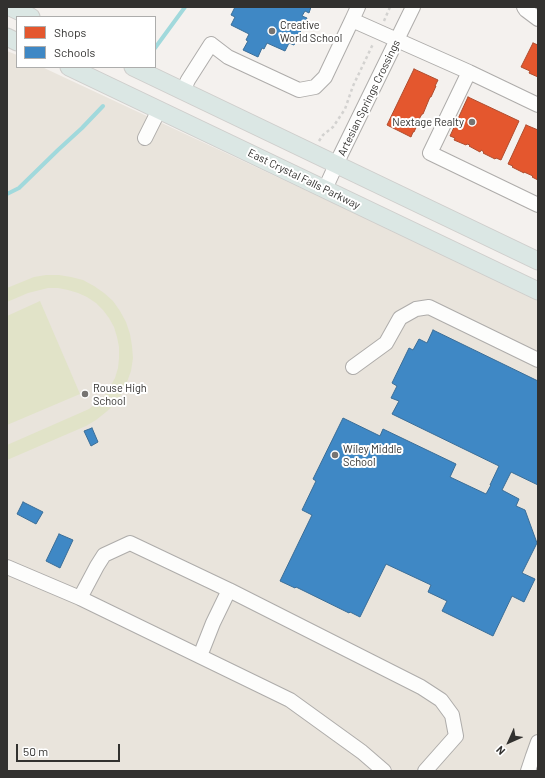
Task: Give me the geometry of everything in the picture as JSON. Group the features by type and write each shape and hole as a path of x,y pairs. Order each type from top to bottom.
{"main road":[{"path":"10,7 29,16"},
{"path":"7,37 16,42"},
{"name":"East Crystal Falls Parkway","path":"71,68 538,291"},
{"path":"135,68 538,261"}],"street":[{"path":"183,91 188,80 211,44 228,57 299,90 316,87 325,77 358,7"},
{"name":"Artesian Springs Crossings","path":"326,189 336,165 413,7"},
{"path":"524,7 538,19"},
{"path":"352,20 469,72 538,105"},
{"path":"469,72 430,154 538,205"},
{"path":"145,138 159,110"},
{"path":"353,367 386,343 400,318 416,309 429,307 538,360"},
{"path":"80,598 104,555 130,543 229,590 421,687 441,700 452,715 456,736 425,771"},
{"path":"7,567 80,598 290,700 362,752 384,771"},
{"path":"200,656 213,622 229,590"},
{"path":"528,771 536,757 538,742"}],"path":[{"path":"318,143 323,135 333,127 345,109 353,86 390,7"}],"shaded area":[{"name":"Wiley Middle School","path":"7,51 16,55 16,68 44,68 538,299 538,771 7,771"}],"green space":[{"path":"59,275 83,280 104,293 113,301 126,322 130,334 133,358 131,371 122,393 115,404 96,420 86,426 7,460 7,445 89,409 98,402 110,387 118,368 119,347 114,327 103,310 87,297 68,290 48,288 28,293 7,302 7,288 34,277"},
{"path":"40,301 80,394 7,425 7,316"}],"building: Shops":[{"path":"533,43 538,45 538,77 521,67"},
{"path":"414,69 438,80 411,137 387,125"},
{"path":"468,97 519,121 501,160 495,159 483,153 484,152 481,150 480,152 469,146 470,145 454,140 455,138 450,136"},
{"path":"526,125 538,130 538,180 508,164"}],"building: Schools":[{"name":"Creative World School","path":"235,7 311,7 309,13 305,11 302,16 307,18 294,45 289,43 285,51 267,43 264,49 262,48 258,57 243,50 248,41 246,40 249,34 231,25 235,17 231,15"},
{"path":"433,330 538,381 538,485 511,472 502,490 519,499 516,506 525,510 537,543 522,573 535,579 524,602 512,596 493,636 442,611 447,601 428,592 431,585 386,564 360,617 280,581 312,515 302,510 316,481 313,479 343,418 380,436 383,429 456,464 450,477 486,494 499,466 392,414 399,401 391,398 397,386 392,383 409,348 413,350 419,339 427,343"},
{"path":"92,428 98,442 91,446 84,431"},
{"path":"23,502 43,512 36,524 17,514"},
{"path":"59,534 73,540 60,568 46,561"}],"waterway":[{"path":"156,47 185,7"},
{"path":"7,194 19,188 103,106"}],"place":[{"name":"Creative World School","path":"272,31"},
{"name":"Nextage Realty","path":"472,122"},
{"name":"Rouse High School","path":"85,394"},
{"name":"Wiley Middle School","path":"335,455"}]}
